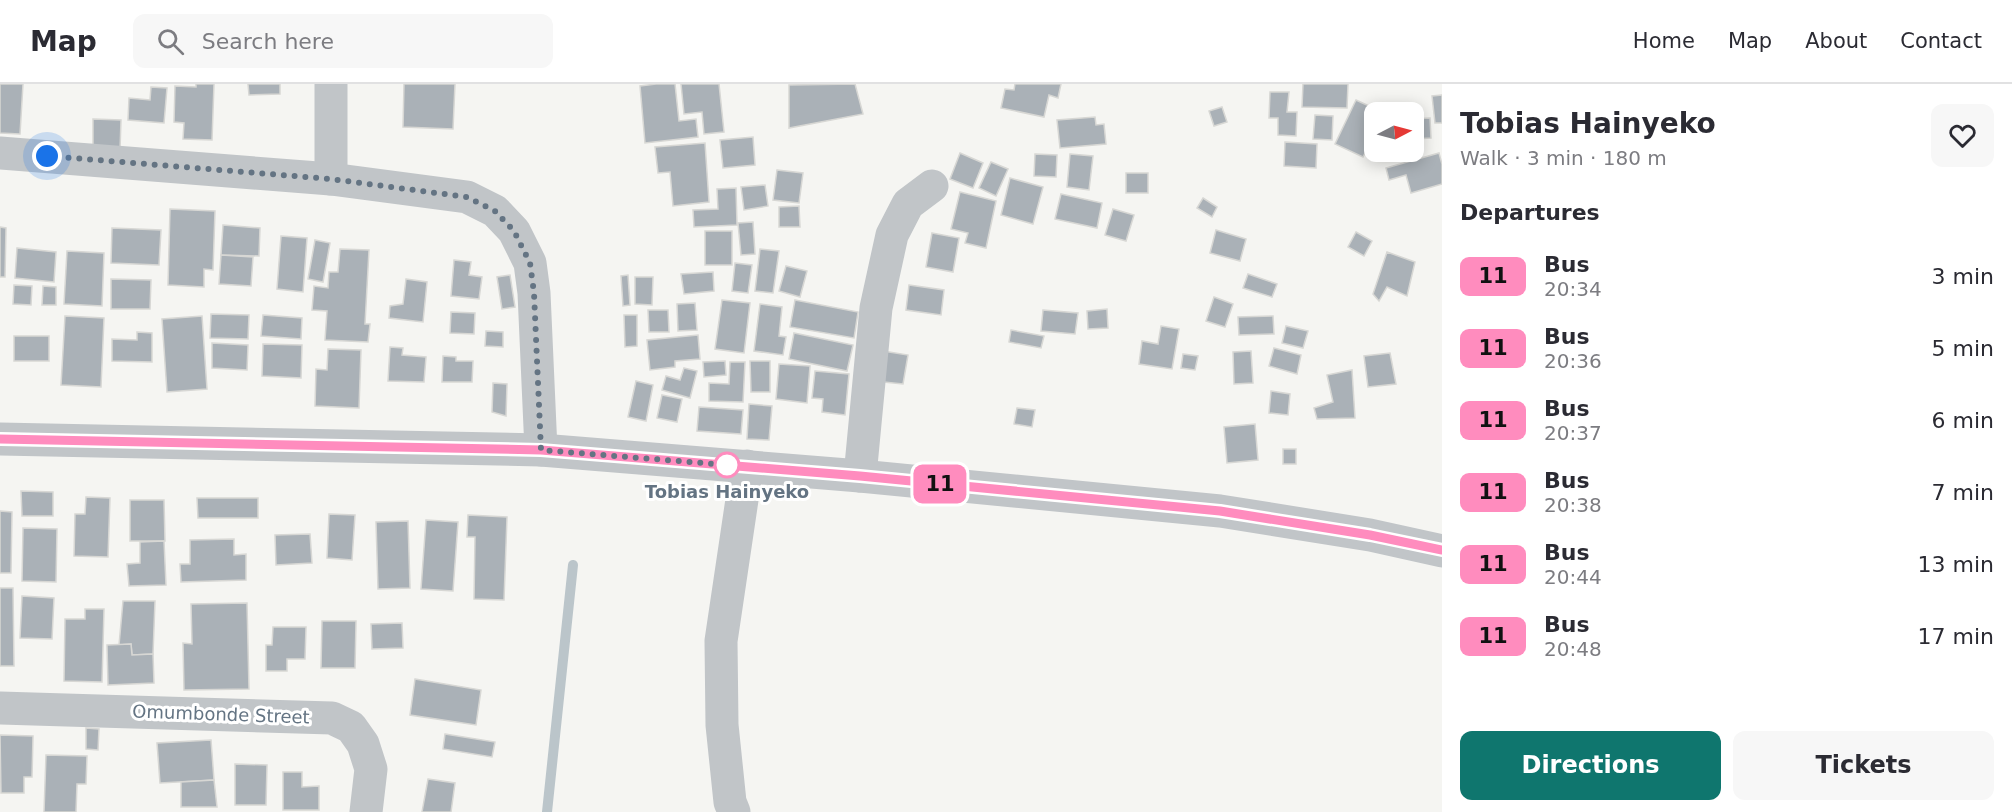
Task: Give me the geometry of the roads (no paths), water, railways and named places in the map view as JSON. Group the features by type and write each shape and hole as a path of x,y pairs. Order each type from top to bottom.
{"street":[{"path":"331,84 331,179"},
{"path":"0,153 331,179 467,197 495,211 514,231 530,263 534,293 541,450"},
{"path":"860,476 876,308 892,235 908,204 932,186"},
{"path":"0,439 541,450 860,476 1220,511 1370,535 1442,550"},
{"path":"734,812 730,802 722,725 721,641 747,466"},
{"name":"Omumbonde Street","path":"0,708 332,718 351,727 363,744 371,769 366,812"}],"waterway":[{"path":"547,812 573,565"}],"place":[{"name":"Tobias Hainyeko","path":"727,465"}]}
